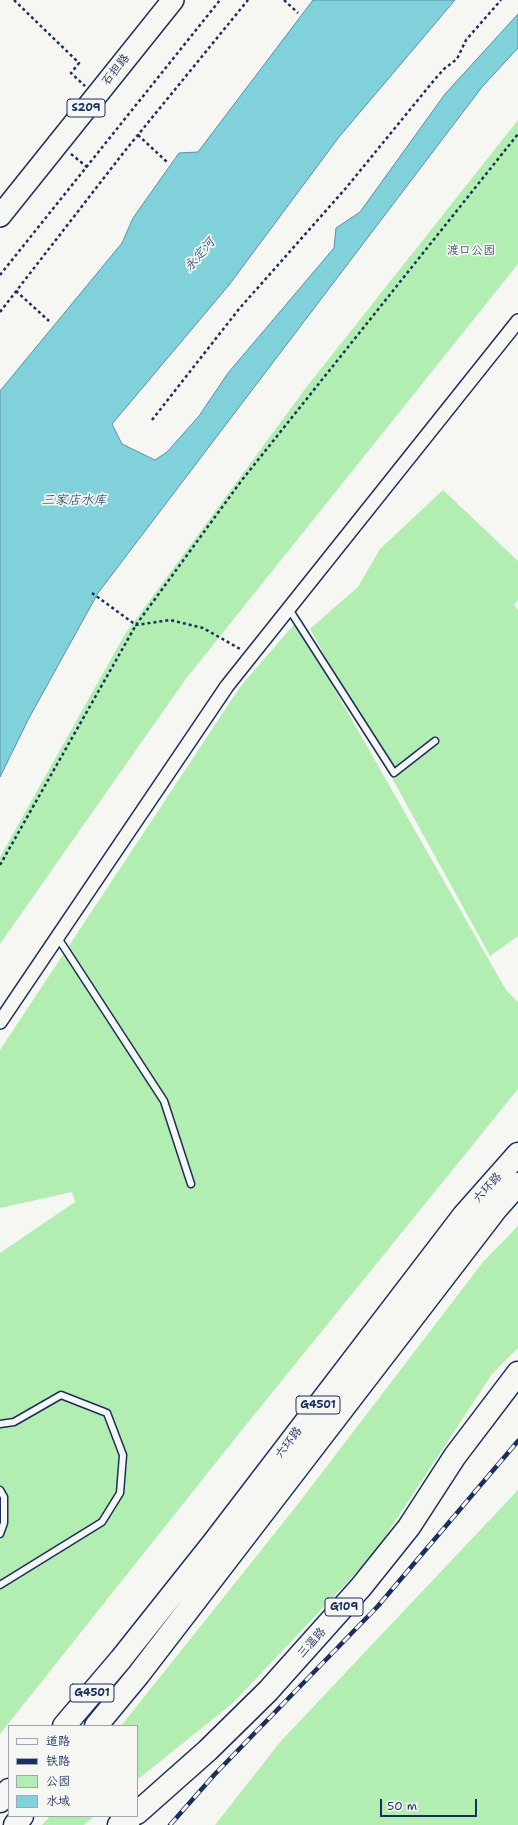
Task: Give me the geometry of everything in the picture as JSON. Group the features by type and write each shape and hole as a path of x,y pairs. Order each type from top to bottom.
{"highway":[{"name":"六环路","path":"65,1725 121,1659 214,1542 464,1215 518,1154"},
{"name":"六环路","path":"97,1725 139,1674 496,1209 518,1184"},
{"name":"三温路","path":"138,1812 208,1750 268,1691 361,1587 409,1527 455,1456 518,1373"},
{"path":"0,1801 8,1791"},
{"path":"15,1825 21,1817"}],"main road":[{"name":"石担路","path":"0,216 173,0"}],"street":[{"path":"0,1022 227,686 518,321"}],"lane":[{"path":"288,609 394,773 435,741"},
{"path":"58,938 164,1101 191,1184"},
{"path":"0,1424 14,1422 61,1395 107,1413 123,1455 120,1493 102,1522 0,1585"},
{"path":"0,1490 4,1497 4,1522 0,1534"}],"path":[{"path":"14,0 79,63 71,73 96,96"},
{"path":"0,275 220,0"},
{"path":"0,312 138,135 248,0"},
{"path":"284,0 298,13"},
{"path":"152,420 239,309 332,204 435,79 444,69 457,59 466,40 501,0"},
{"path":"0,865 136,625 242,480 518,134"},
{"path":"138,135 167,162"},
{"path":"58,144 87,167"},
{"path":"16,291 49,321"},
{"path":"92,593 136,625 170,620 203,628 251,656"}],"green space":[{"name":"渡口公园","path":"518,120 518,264 185,680 0,944 0,857 125,634 305,389"},
{"path":"443,490 518,561 518,600 514,605 518,610 518,936 490,956 310,629 358,587 380,549"},
{"path":"296,622 506,990 518,1002 518,1089 241,1431 0,1734 0,1253 75,1202 72,1192 0,1208 0,1050 240,687"},
{"path":"518,1226 518,1348 492,1374 373,1555 233,1703 138,1779 138,1725 122,1725 298,1504 483,1262"},
{"path":"518,1490 518,1825 215,1825 281,1741"},
{"path":"49,1817 93,1817 84,1825 42,1825"}],"water":[{"name":"三家店水库","path":"313,0 455,0 339,137 229,285 112,424 122,444 155,460 167,452 199,416 228,373 334,248 336,228 360,212 445,94 518,14 518,48 482,87 98,593 29,718 0,777 0,391 122,243 133,218 179,153 198,152"}],"railway":[{"path":"170,1825 215,1774 378,1606 518,1441"}],"water label":[{"name":"永定河","path":"200,255"}]}
